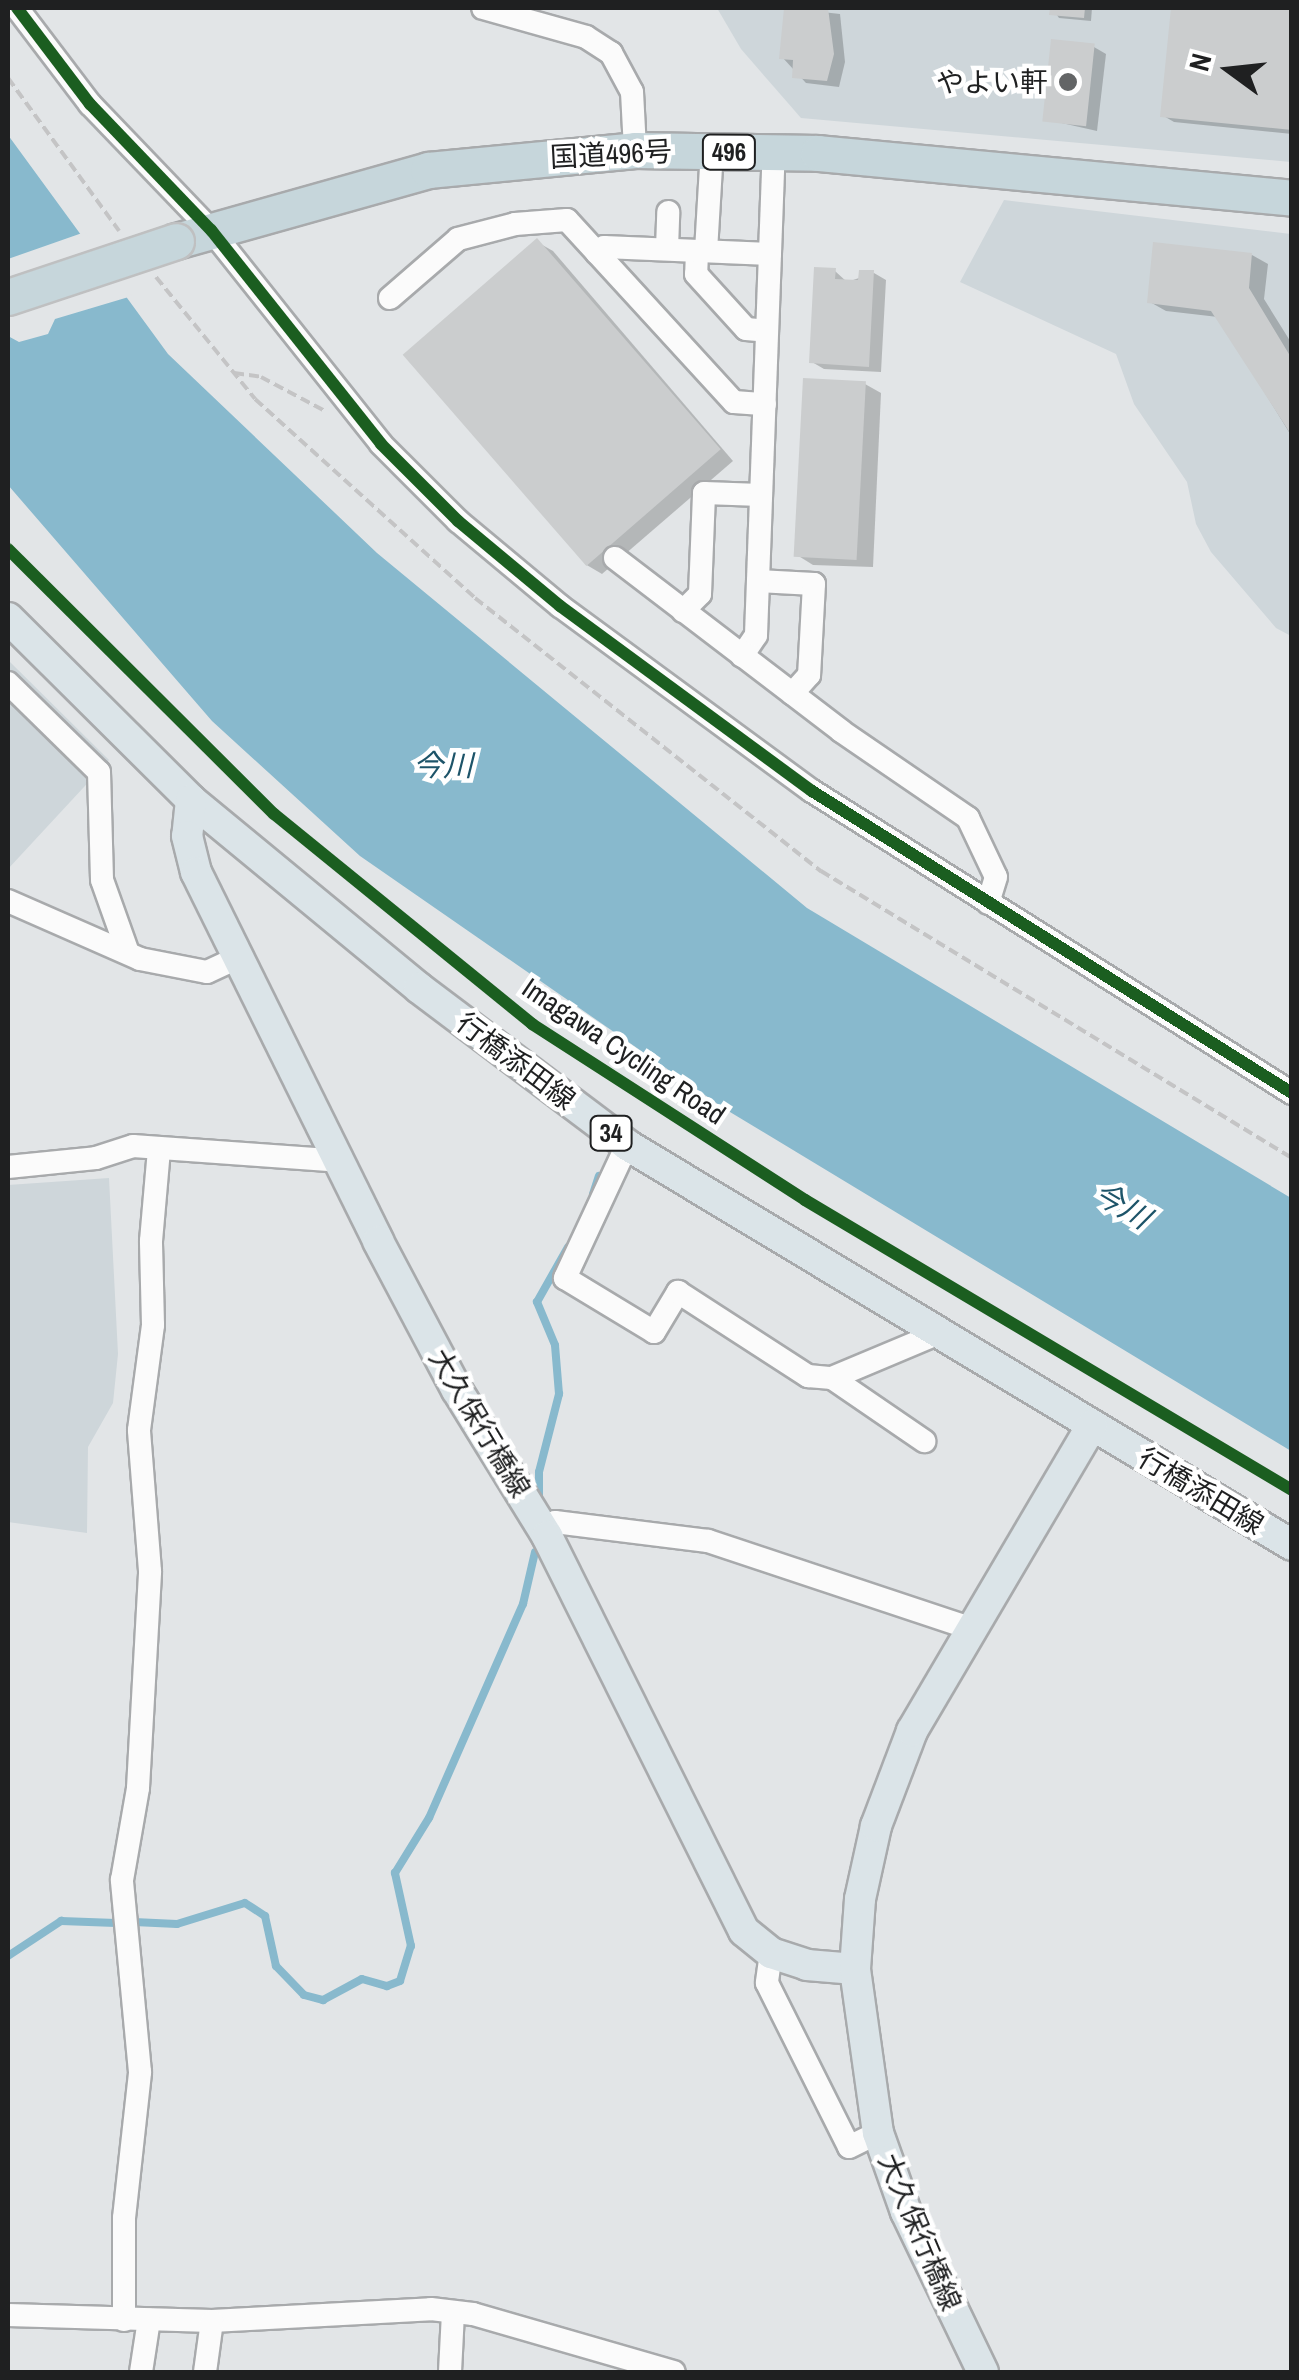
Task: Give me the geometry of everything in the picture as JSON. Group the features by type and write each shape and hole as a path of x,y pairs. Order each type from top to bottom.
{"highway":[{"name":"国道496号","path":"8,296 212,230 428,170 635,150 774,152 1292,198"}],"main road":[{"name":"行橋添田線","path":"8,618 191,800 419,988 627,1145 1292,1546"},
{"name":"大久保行橋線","path":"191,800 187,836 196,872 457,1390 547,1536 744,1931 771,1952 808,1965 855,1969"},
{"name":"大久保行橋線","path":"983,2372 906,2212 878,2133 855,1969 860,1899 876,1826 912,1731 1092,1425"}],"street":[{"path":"17,8 90,104 212,230 382,444 458,521 560,606 812,791 1292,1093"},
{"path":"483,8 586,37 611,53 632,92 635,150"},
{"path":"712,151 696,274 746,330 767,331"},
{"path":"742,656 756,635 774,152"},
{"path":"666,250 668,212"},
{"path":"390,298 458,239 515,224 567,220 734,402 764,404"},
{"path":"597,253 604,247 770,254"},
{"path":"684,610 700,594 704,493 761,495"},
{"path":"615,558 792,694 968,818 996,877 988,902"},
{"path":"758,581 814,584 809,675 792,694"},
{"path":"8,683 99,772 102,880 128,953"},
{"path":"8,901 128,953 207,972 240,957"},
{"path":"627,1145 565,1278 654,1332 678,1292 808,1376 832,1378 939,1334"},
{"path":"8,1167 96,1158 133,1146 342,1160"},
{"path":"124,2320 124,2218 140,2072 122,1880 138,1788 150,1572 139,1430 153,1326 150,1241 158,1149"},
{"path":"832,1378 924,1442"},
{"path":"547,1536 555,1522 708,1541 970,1628"},
{"path":"771,1952 767,1983 849,2147 878,2133"},
{"path":"8,2316 212,2321 453,2312 674,2372"},
{"path":"450,2372 453,2312"},
{"path":"141,2372 149,2320"},
{"path":"206,2372 212,2321"}],"path":[{"path":"326,412 261,377 234,373 475,598 821,871 1292,1158"}],"shaded area":[{"path":"717,8 1291,8 1291,162 801,118 741,49"},
{"path":"1004,200 1291,234 1291,636 1276,628 1211,552 1196,524 1187,482 1134,404 1116,354 960,282"},
{"path":"8,660 109,760 8,869"},
{"path":"109,1178 118,1354 113,1403 88,1447 87,1533 8,1522 8,1185"}],"water":[{"name":"今川","path":"8,135 168,354 377,553 807,908 1291,1198 1291,1451 725,1109 360,856 212,721 8,485"}],"pier":[{"path":"85,232 132,296 55,319 48,334 19,342 8,336 8,259"}],"building":[{"path":"784,8 828,8 834,54 827,81 792,78 793,60 779,59"},
{"path":"1050,8 1085,8 1084,18 1049,15"},
{"path":"1171,8 1292,8 1292,130 1160,117"},
{"path":"1051,39 1095,44 1086,126 1042,122"},
{"path":"537,238 721,449 586,566 403,355"},
{"path":"1153,242 1252,253 1249,288 1292,359 1292,436 1211,311 1147,303"},
{"path":"814,267 836,268 835,279 858,280 859,270 874,270 869,367 809,363"},
{"path":"803,378 866,381 857,560 794,557"}],"waterway":[{"path":"593,1194 599,1176"},
{"path":"539,1503 539,1472 559,1394 555,1345 537,1302 568,1247"},
{"path":"134,1922 177,1924 245,1903 265,1916 276,1966 304,1995 323,2000 362,1979 387,1986 400,1981 411,1946 395,1873 429,1818 523,1604 535,1552"},
{"path":"8,1956 61,1921 116,1923"}],"cycle path":[{"path":"17,8 90,104 211,230 381,444 458,521 560,606 812,791 1292,1093"},
{"name":"Imagawa Cycling Road","path":"8,549 274,814 532,1024 805,1200 1292,1490"}],"place":[{"name":"やよい軒","path":"1068,82"}]}
